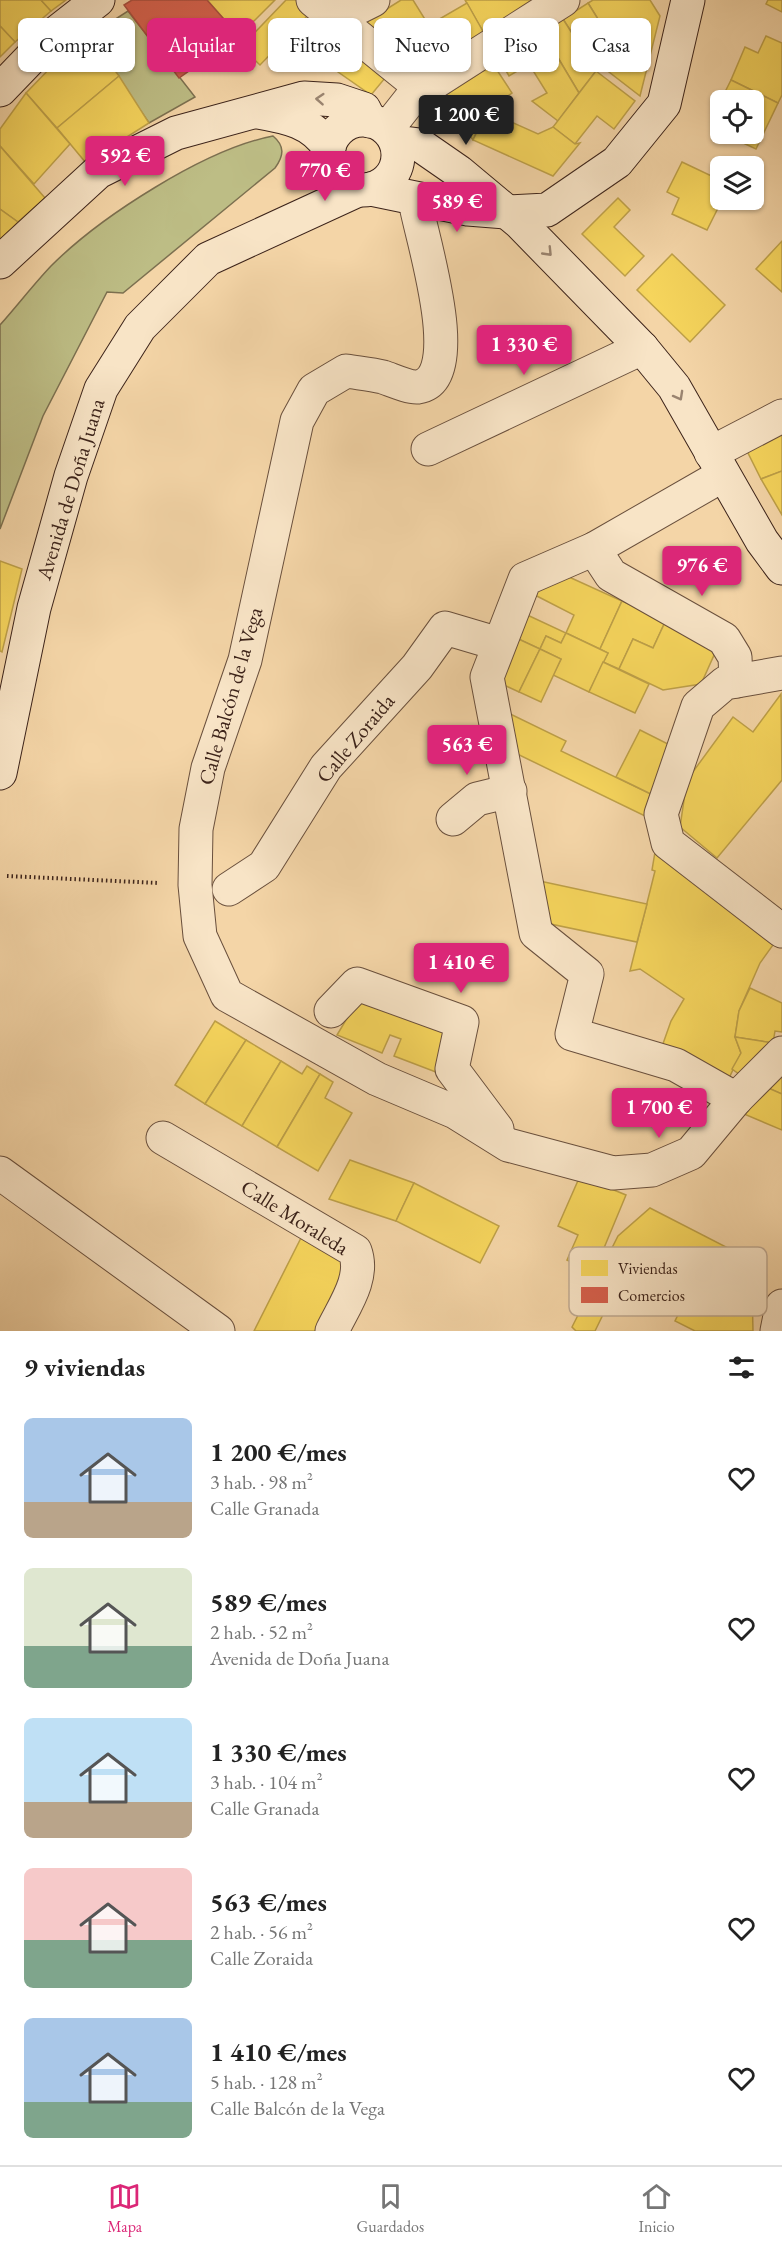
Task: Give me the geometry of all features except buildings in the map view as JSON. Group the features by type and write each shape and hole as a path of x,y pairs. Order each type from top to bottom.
{"street":[{"path":"0,90 52,36 98,0"},
{"path":"325,9 373,0"},
{"path":"384,130 413,96 563,0"},
{"path":"250,111 292,118 321,135 341,182 415,200 468,209 506,212 547,210 617,162 664,104 688,0"},
{"path":"325,9 423,90"},
{"path":"0,262 98,172 176,133 304,98 337,100 364,109 384,130 397,166 391,177 382,185 365,189"},
{"path":"330,158 340,129 359,120 420,145 459,172 519,222 642,348 674,387 717,464 782,568"},
{"name":"Avenida de Doña Juana","path":"290,221 330,158"},
{"name":"Avenida de Doña Juana","path":"0,773 34,608 71,476 101,388 140,327 208,260 365,189"},
{"name":"Calle Balcón de la Vega","path":"415,200 439,304 442,337 437,368 430,380 418,387 346,371 314,390 297,421 245,660 208,768 196,829 195,885 200,936 227,995 377,1079 454,1112 508,1145 613,1173 652,1170 691,1153 736,1099 782,1053"},
{"path":"428,449 642,348"},
{"path":"736,1099 676,1065 572,1034 587,974 536,933 487,677 525,579 594,549 782,416"},
{"path":"594,549 612,575 724,639 735,657 736,681"},
{"name":"Calle Zoraida","path":"229,889 264,866 326,767 417,668 445,628 500,644"},
{"path":"782,673 724,683 698,706 661,814 668,843 782,931"},
{"path":"453,819 477,799 510,791"},
{"path":"331,1011 357,984 462,1022 452,1070 508,1145"},
{"name":"Calle Moraleda","path":"163,1138 355,1251 359,1263 359,1275 332,1331"},
{"path":"0,1173 218,1331"},
{"path":"777,1331 782,1306"}],"path":[{"path":"7,876 195,885"}],"green space":[{"path":"128,11 133,18 117,18"},
{"path":"135,20 147,35 147,72 176,72 195,97 149,123 114,72 135,72"},
{"path":"273,136 280,144 282,151 275,168 123,293 107,292 43,416 0,529 0,325 51,266 97,227 125,207 186,170 217,155 246,143"}]}
